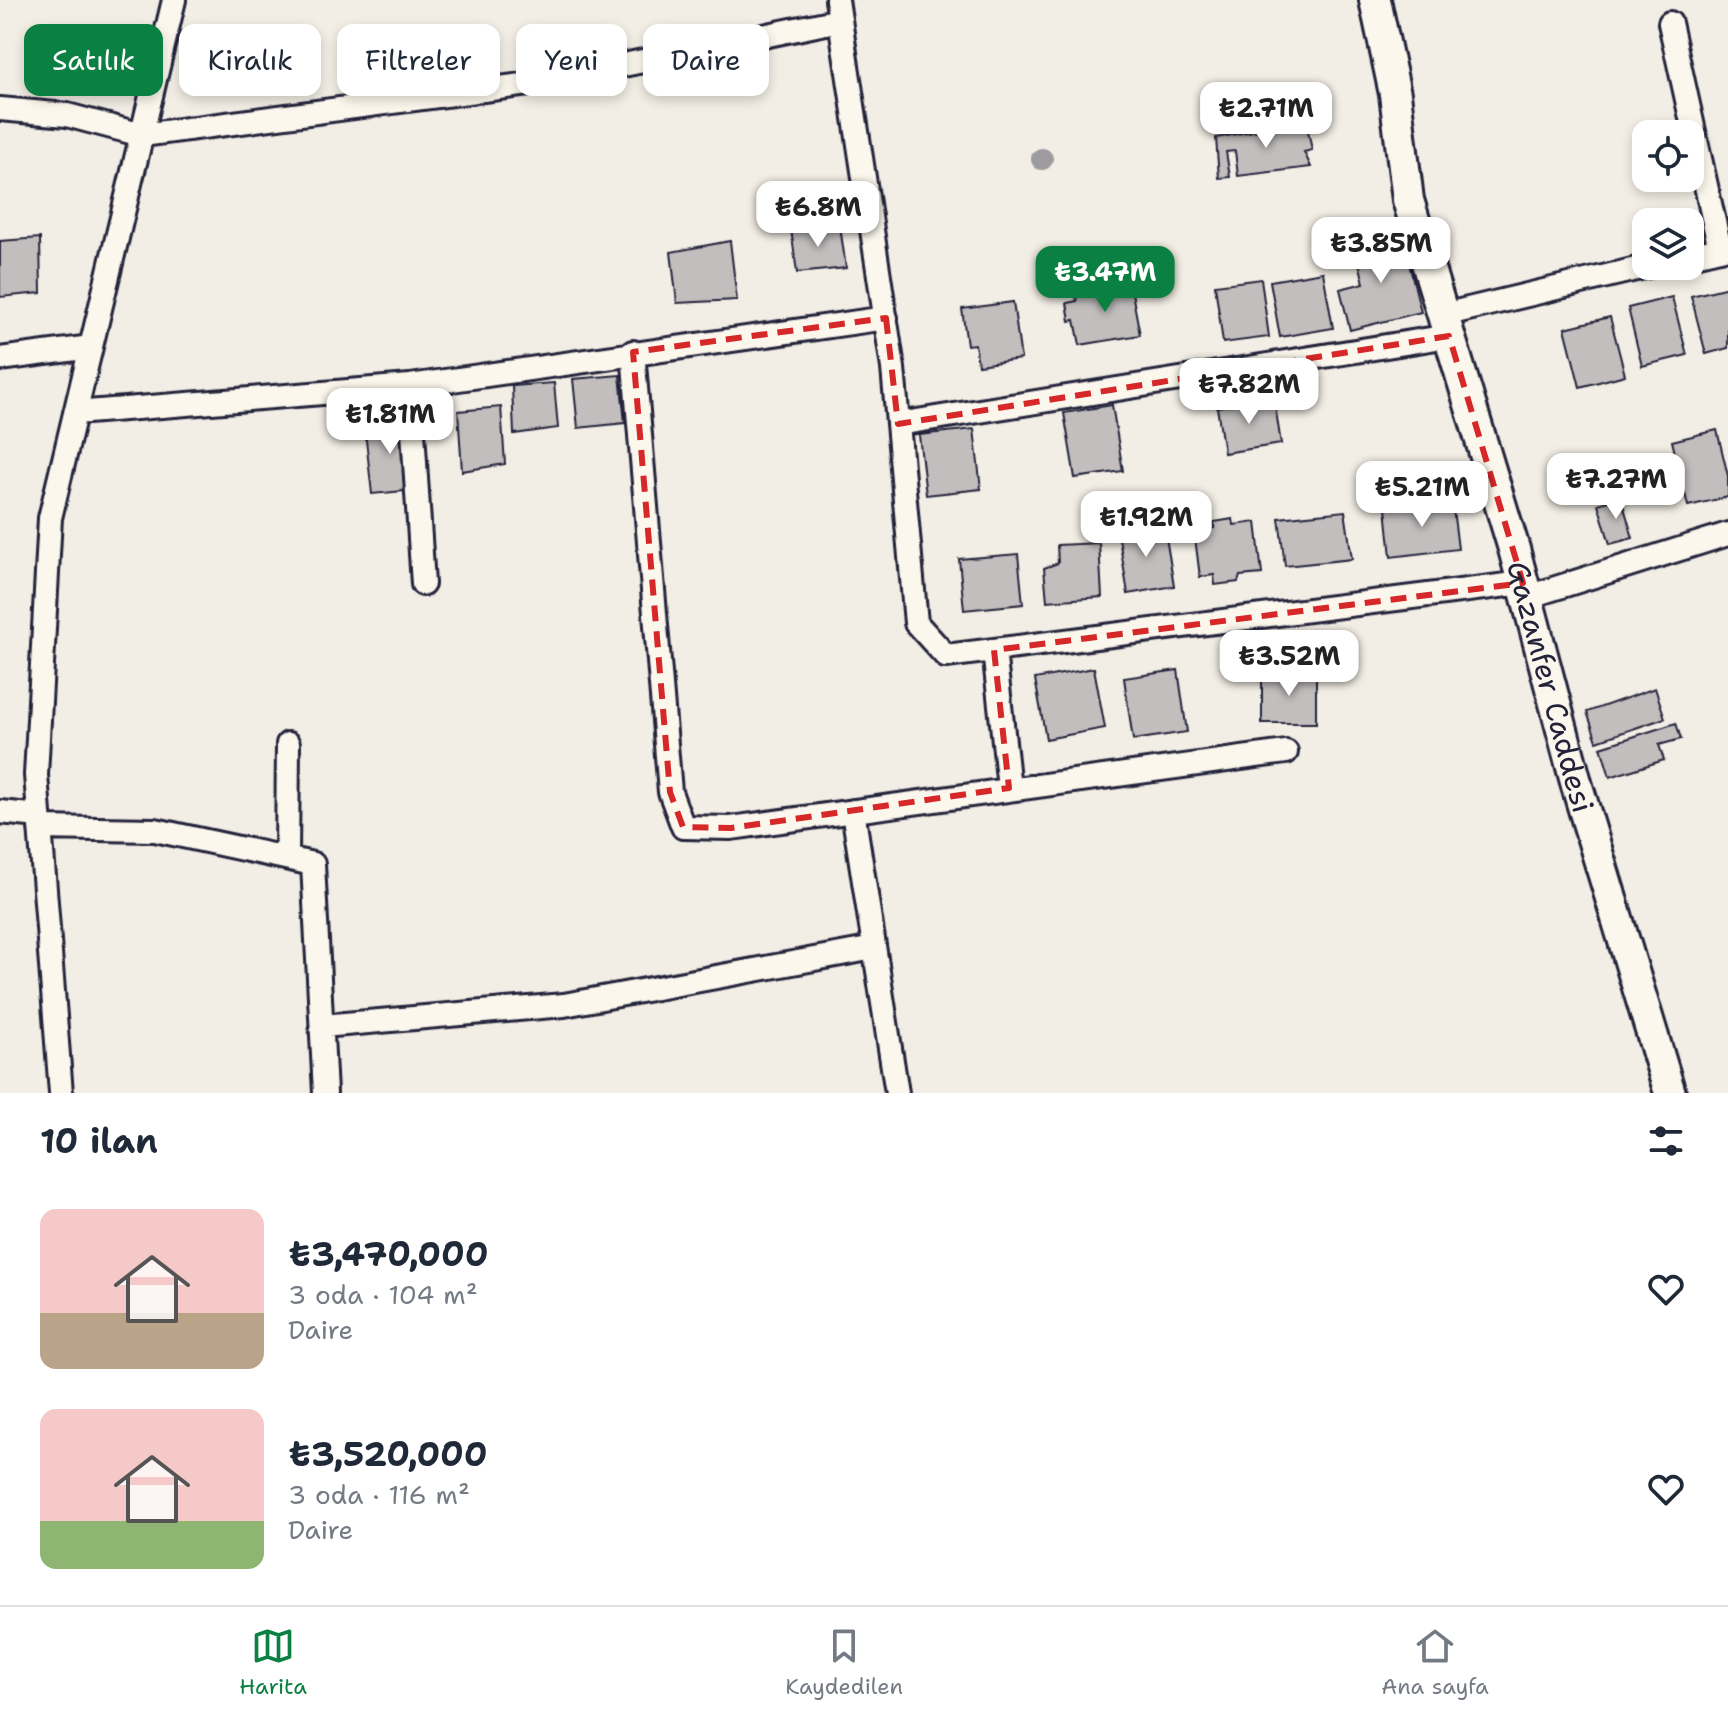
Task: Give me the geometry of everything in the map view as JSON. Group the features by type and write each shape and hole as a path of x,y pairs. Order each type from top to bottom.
{"street":[{"path":"61,1093 36,775 50,518 174,0"},
{"name":"Gazanfer Caddesi","path":"1375,0 1395,94 1408,200 1525,590 1577,786 1670,1093"},
{"path":"0,109 67,115 142,135 537,83 839,10 886,318 916,623 946,656 1525,590 1728,534"},
{"path":"1670,23 1724,248 1704,253"},
{"path":"898,424 1446,326 1632,271"},
{"path":"75,413 410,386 886,318"},
{"path":"0,359 91,347"},
{"path":"633,352 670,792 683,827 731,828 1286,752"},
{"path":"410,386 423,584"},
{"path":"994,650 1009,788"},
{"path":"287,858 288,744"},
{"path":"853,811 897,1093"},
{"path":"0,812 40,822 155,830 313,864 325,1093"},
{"path":"322,1026 564,1005 874,948"}],"highlighted area":[{"path":"886,318 898,424 1449,336 1523,583 994,650 1009,788 731,828 683,827 670,792 633,352"}],"building":[{"path":"1306,121 1312,150 1304,152 1311,167 1238,176 1235,151 1226,152 1230,177 1219,178 1216,138"},
{"path":"840,226 846,268 797,273 791,229"},
{"path":"1402,235 1421,312 1350,330 1340,289 1364,283 1355,247"},
{"path":"40,238 41,293 0,297 0,241"},
{"path":"730,241 737,300 677,303 671,252"},
{"path":"1323,272 1333,328 1280,337 1270,281"},
{"path":"1261,279 1269,337 1223,343 1215,285"},
{"path":"1130,282 1140,335 1080,345 1075,320 1070,321 1067,303 1077,301 1075,292"},
{"path":"1728,287 1728,348 1706,354 1691,296"},
{"path":"1672,297 1687,355 1642,366 1628,308"},
{"path":"1013,302 1021,359 978,365 975,344 967,345 962,309"},
{"path":"1610,317 1625,375 1580,387 1565,328"},
{"path":"620,375 625,423 578,428 573,379"},
{"path":"554,383 558,428 514,434 512,386"},
{"path":"1274,398 1281,444 1224,453 1217,407"},
{"path":"1112,405 1123,471 1075,478 1064,413"},
{"path":"501,407 505,464 462,471 458,411"},
{"path":"407,417 415,490 372,494 364,422"},
{"path":"974,429 981,489 926,495 919,435"},
{"path":"1717,430 1728,476 1728,497 1688,506 1672,441"},
{"path":"1621,497 1633,538 1610,544 1598,504"},
{"path":"1452,501 1458,549 1391,557 1386,508"},
{"path":"1345,511 1352,559 1285,566 1279,518"},
{"path":"1233,519 1234,525 1256,522 1262,574 1240,576 1238,582 1215,585 1214,575 1200,577 1194,530 1214,528 1214,522"},
{"path":"1164,525 1174,586 1128,594 1118,532"},
{"path":"1099,543 1102,597 1047,601 1044,568 1058,563 1057,545"},
{"path":"1018,554 1023,604 964,610 959,559"},
{"path":"1094,668 1105,728 1046,739 1035,679"},
{"path":"1178,670 1187,732 1133,740 1124,678"},
{"path":"1262,673 1316,673 1316,723 1262,723"},
{"path":"1655,688 1665,718 1597,741 1587,712"},
{"path":"1676,723 1681,739 1659,745 1664,760 1610,777 1601,747"}]}
